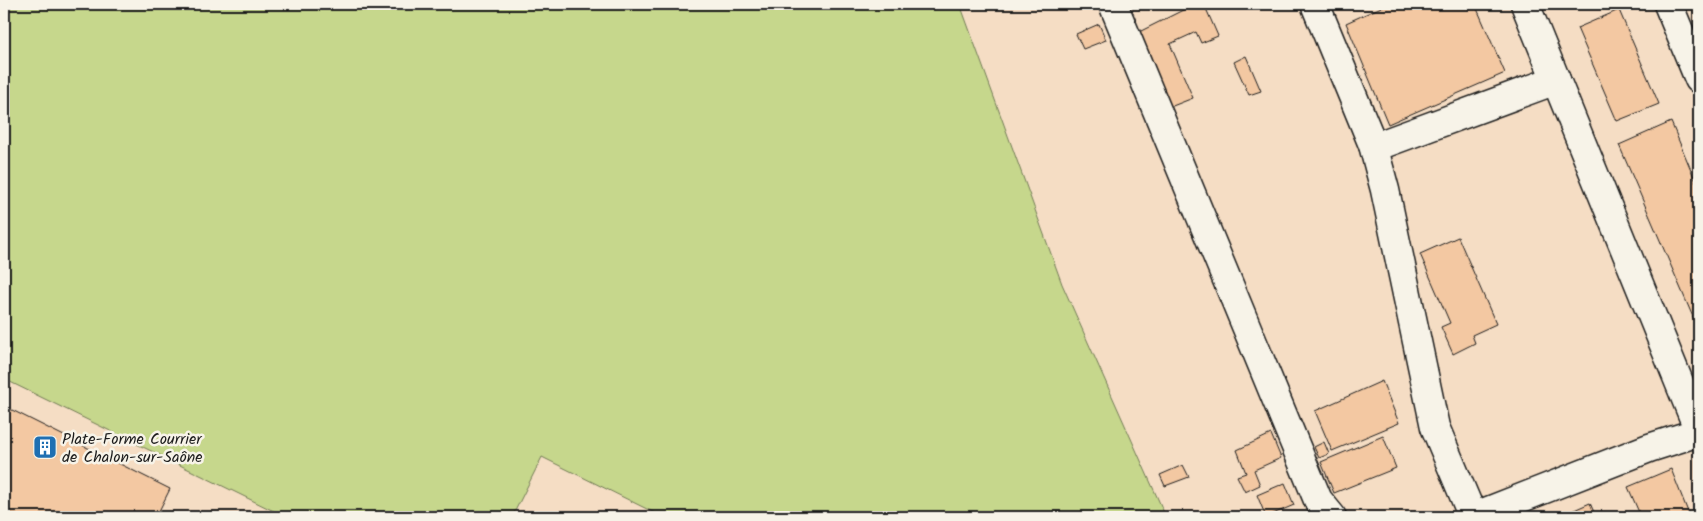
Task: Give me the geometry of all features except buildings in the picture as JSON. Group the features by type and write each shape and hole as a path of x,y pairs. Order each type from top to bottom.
{"lane":[{"path":"1113,4 1318,500 1332,517"},
{"path":"1315,4 1373,145 1385,190 1435,427 1473,517 1649,448 1699,432 1525,4"},
{"path":"1668,4 1698,71"},
{"path":"1373,145 1380,145 1556,80"}],"shaded area":[{"path":"960,4 1699,4 1699,517 1166,517 1062,284"},
{"path":"4,379 62,406 286,517 4,517"},
{"path":"542,457 663,517 512,517"}],"green space":[{"path":"4,4 960,4 1062,284 1166,517 663,517 542,457 512,517 286,517 4,379"}],"place":[{"name":"Plate-Forme Courrier de Chalon-sur-Saône","path":"45,447"}]}
